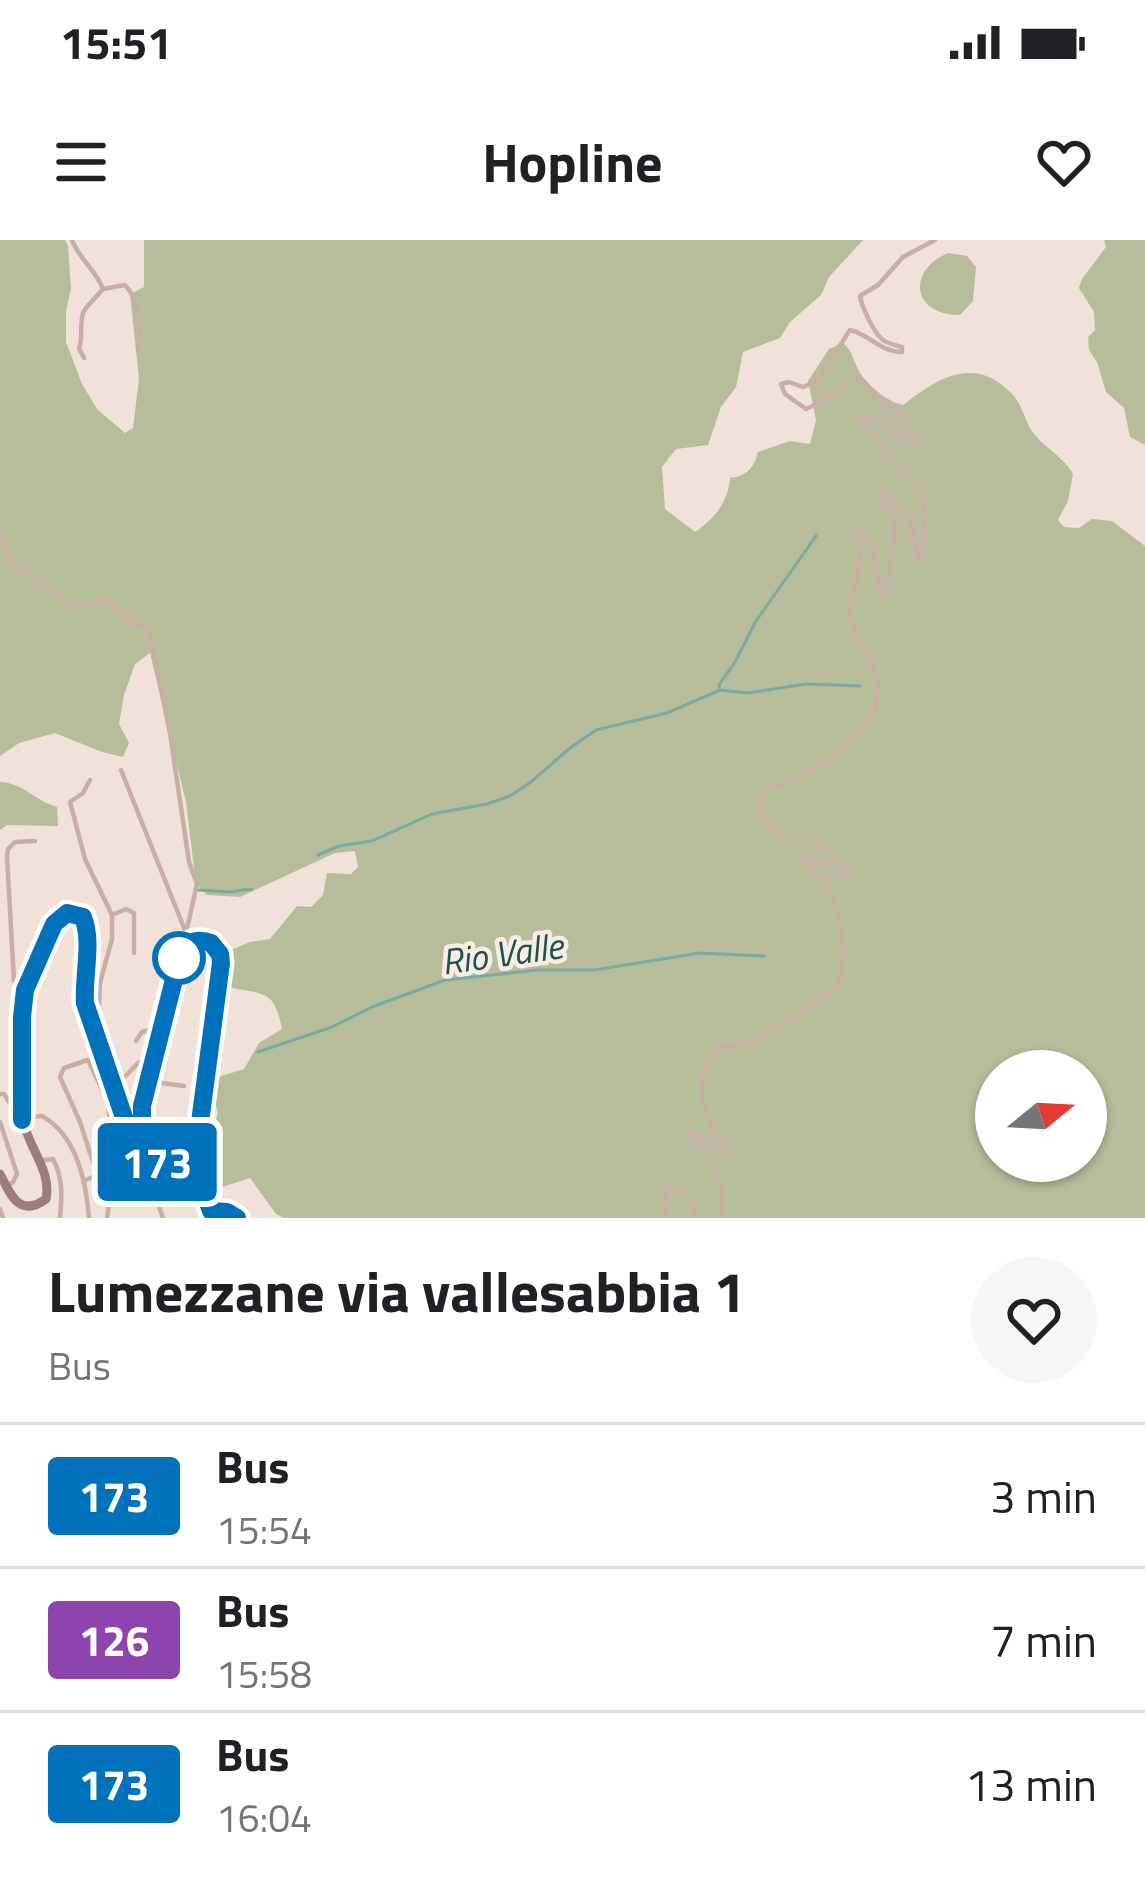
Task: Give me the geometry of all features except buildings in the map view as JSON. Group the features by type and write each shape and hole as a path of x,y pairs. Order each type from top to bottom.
{"main road":[{"path":"3,1180 22,1206 34,1206 48,1196 48,1182 22,1120 22,1017 25,990 54,924 67,913 76,914 83,917 88,930 83,985 90,1020 130,1135 136,1177 152,1187 162,1177 142,1133 142,1106 176,965 188,938 211,943 220,954 197,1145 199,1178 213,1215"}],"street":[{"path":"72,240 103,289"},
{"path":"719,1218 722,1186 690,1134 727,1152 701,1090 717,1046 748,1045 784,1024 840,979 843,945 838,911 803,859 810,857 845,876 850,871 816,840 788,839 774,830 758,798 768,787 786,784 833,758 875,712 879,681 848,612 860,551 853,531 864,533 872,546 880,590 887,594 896,526 880,492 910,520 918,557 922,562 925,556 922,530 926,514 921,496 912,478 859,417 877,421 913,444 919,438 862,380 849,380 831,397 806,409 786,395 781,384 803,387 817,380 850,330 883,349 902,352 902,347 884,341 860,304 860,296 878,285 903,257 935,240"},
{"path":"84,358 79,347 83,308 103,289 125,285 141,317 138,350"},
{"path":"0,533 10,559 73,608 108,601 133,624 148,627 189,862 197,884 188,938"},
{"path":"121,770 188,938"},
{"path":"90,780 70,802 71,812 88,868 112,915 99,1003 90,1020"},
{"path":"25,990 14,981 7,857 15,842 35,841"},
{"path":"112,915 126,909 134,913 134,953"},
{"path":"136,1041 149,1030 147,1048 154,1055"},
{"path":"86,1180 97,1174 60,1077 64,1068 88,1060 113,1095 114,1168 107,1218"},
{"path":"113,1095 139,1062"},
{"path":"148,1081 184,1086"},
{"path":"0,1094 22,1120 42,1116 50,1121 78,1159 86,1180 89,1218"},
{"path":"0,1122 17,1174 13,1182 3,1180"},
{"path":"38,1161 52,1159 56,1165 62,1194 60,1218"},
{"path":"664,1218 665,1184 687,1196 698,1218"},
{"path":"152,1187 163,1218"},
{"path":"0,1209 3,1218"},
{"path":"213,1215 227,1212 237,1218"}],"green space":[{"path":"0,240 65,240 71,289 66,342 97,409 125,433 133,428 139,379 130,294 144,287 144,240 863,240 780,338 743,352 736,387 721,407 708,445 676,449 662,467 665,509 695,532 719,510 730,478 749,470 758,452 790,441 810,444 816,420 808,381 829,349 843,343 867,382 903,405 929,386 956,375 970,373 997,381 1015,397 1034,434 1073,474 1068,501 1058,520 1064,527 1079,528 1092,519 1112,521 1145,546 1145,1218 284,1218 250,1178 210,1191 204,1173 218,1113 212,1079 244,1069 259,1043 282,1029 266,996 228,987 224,1029 214,1058 226,952 270,939 297,906 311,907 323,895 327,873 351,874 358,867 355,851 335,853 240,897 207,895 196,884 186,802 150,653 135,664 124,695 119,724 129,743 123,757 55,733 19,743 0,756"},
{"path":"1104,240 1145,240 1145,445 1130,437 1124,408 1106,392 1089,350 1094,312 1079,288 1106,247"},
{"path":"948,253 967,256 976,267 973,301 960,315 932,308 920,290 926,270"},
{"path":"0,782 57,807 58,826 7,825 0,830"}],"waterway":[{"path":"720,690 756,621 816,536"},
{"path":"318,855 372,841 432,814 510,796 596,730 667,713 720,690 748,693 806,684 860,686"},
{"path":"198,890 252,889"},
{"name":"Rio Valle","path":"258,1052 445,980 538,970 594,970 700,953 764,956"}],"bus line":[{"name":"173","path":"22,1120 25,990 58,918 76,914 83,917 88,930 85,1003 130,1135 136,1177 147,1187 158,1184 161,1169 142,1133 142,1106 181,952 196,940 211,943 221,963 197,1145 199,1178 211,1211 237,1218"}]}
